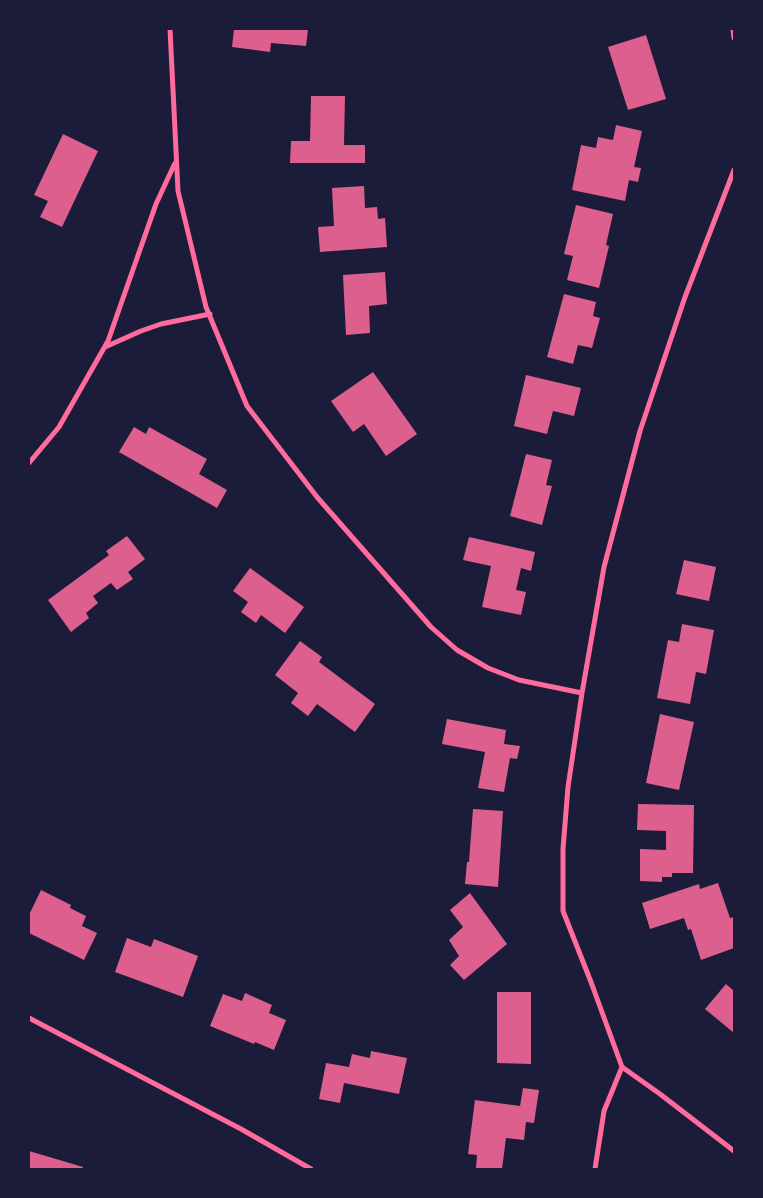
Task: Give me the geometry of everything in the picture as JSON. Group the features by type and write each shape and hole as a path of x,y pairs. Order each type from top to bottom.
{"street":[{"path":"170,29 178,191 206,307 247,406 317,497 431,628 457,650 488,668 519,680 582,693"},
{"path":"733,29 734,38"},
{"path":"29,464 59,427 108,341 156,204 176,160"},
{"path":"734,170 685,297 640,431 604,567 568,787 563,849 564,911 622,1067 734,1152"},
{"path":"104,348 161,324 210,314"},
{"path":"29,1018 241,1129 311,1169"},
{"path":"595,1169 604,1111 622,1067"}],"building":[{"path":"234,29 308,29 306,46 271,43 270,52 232,47"},
{"path":"646,35 666,99 628,110 608,47"},
{"path":"311,96 345,96 344,145 365,145 365,163 290,163 291,141 310,141"},
{"path":"616,125 642,131 634,167 641,168 638,182 629,180 625,201 572,190 581,145 596,148 598,137 613,140"},
{"path":"63,134 98,151 62,227 40,217 48,201 34,195"},
{"path":"364,186 365,208 377,207 378,219 385,218 387,247 320,252 318,227 334,226 332,188"},
{"path":"576,205 613,214 606,245 609,246 599,288 567,280 573,256 564,254"},
{"path":"385,272 387,304 369,306 370,333 346,335 343,275"},
{"path":"564,294 596,302 593,316 600,318 592,348 578,345 573,364 547,357"},
{"path":"373,372 417,434 386,456 364,424 353,432 331,401"},
{"path":"526,375 581,388 574,416 553,411 547,434 514,426"},
{"path":"134,427 146,434 149,427 207,459 199,474 227,490 217,508 119,452"},
{"path":"526,454 552,460 546,485 552,486 542,525 510,516"},
{"path":"127,536 145,559 128,572 133,579 117,590 111,583 93,596 98,603 86,613 89,618 71,632 48,600 109,555 106,551"},
{"path":"469,537 535,552 531,571 521,568 516,590 526,592 521,615 482,607 491,566 463,560"},
{"path":"684,560 716,567 709,601 676,594"},
{"path":"250,568 304,607 285,633 261,615 256,623 241,612 248,602 233,591"},
{"path":"682,624 714,630 706,674 696,672 690,704 657,698 668,640 679,642"},
{"path":"300,641 322,657 319,662 375,704 355,732 317,704 308,716 291,703 298,693 275,675"},
{"path":"660,714 694,722 679,790 646,783"},
{"path":"447,719 506,730 504,744 520,746 517,759 510,758 504,792 478,788 485,752 442,744"},
{"path":"638,804 694,805 693,873 672,873 672,877 662,877 662,882 640,881 640,849 666,850 666,831 637,830"},
{"path":"473,809 503,811 498,887 465,884 467,862 469,862"},
{"path":"718,883 730,918 734,917 734,948 701,960 691,929 688,930 684,918 650,929 642,903 699,884 700,889"},
{"path":"41,890 71,905 70,908 86,916 82,926 97,933 84,960 29,933 29,915"},
{"path":"470,893 507,944 464,980 450,965 459,956 449,940 463,927 450,910"},
{"path":"127,938 151,947 154,939 198,956 183,997 115,972"},
{"path":"726,984 734,991 734,1033 705,1009"},
{"path":"497,992 531,992 531,1064 497,1063"},
{"path":"245,993 272,1005 269,1013 286,1020 274,1050 210,1026 223,994 242,1001"},
{"path":"371,1051 407,1058 399,1094 344,1083 340,1103 319,1099 326,1063 349,1067 352,1054 370,1058"},
{"path":"523,1088 539,1090 534,1123 526,1122 524,1140 506,1138 502,1169 476,1168 477,1155 468,1154 475,1100 520,1106"},
{"path":"29,1151 83,1167 83,1169 29,1169"}]}
